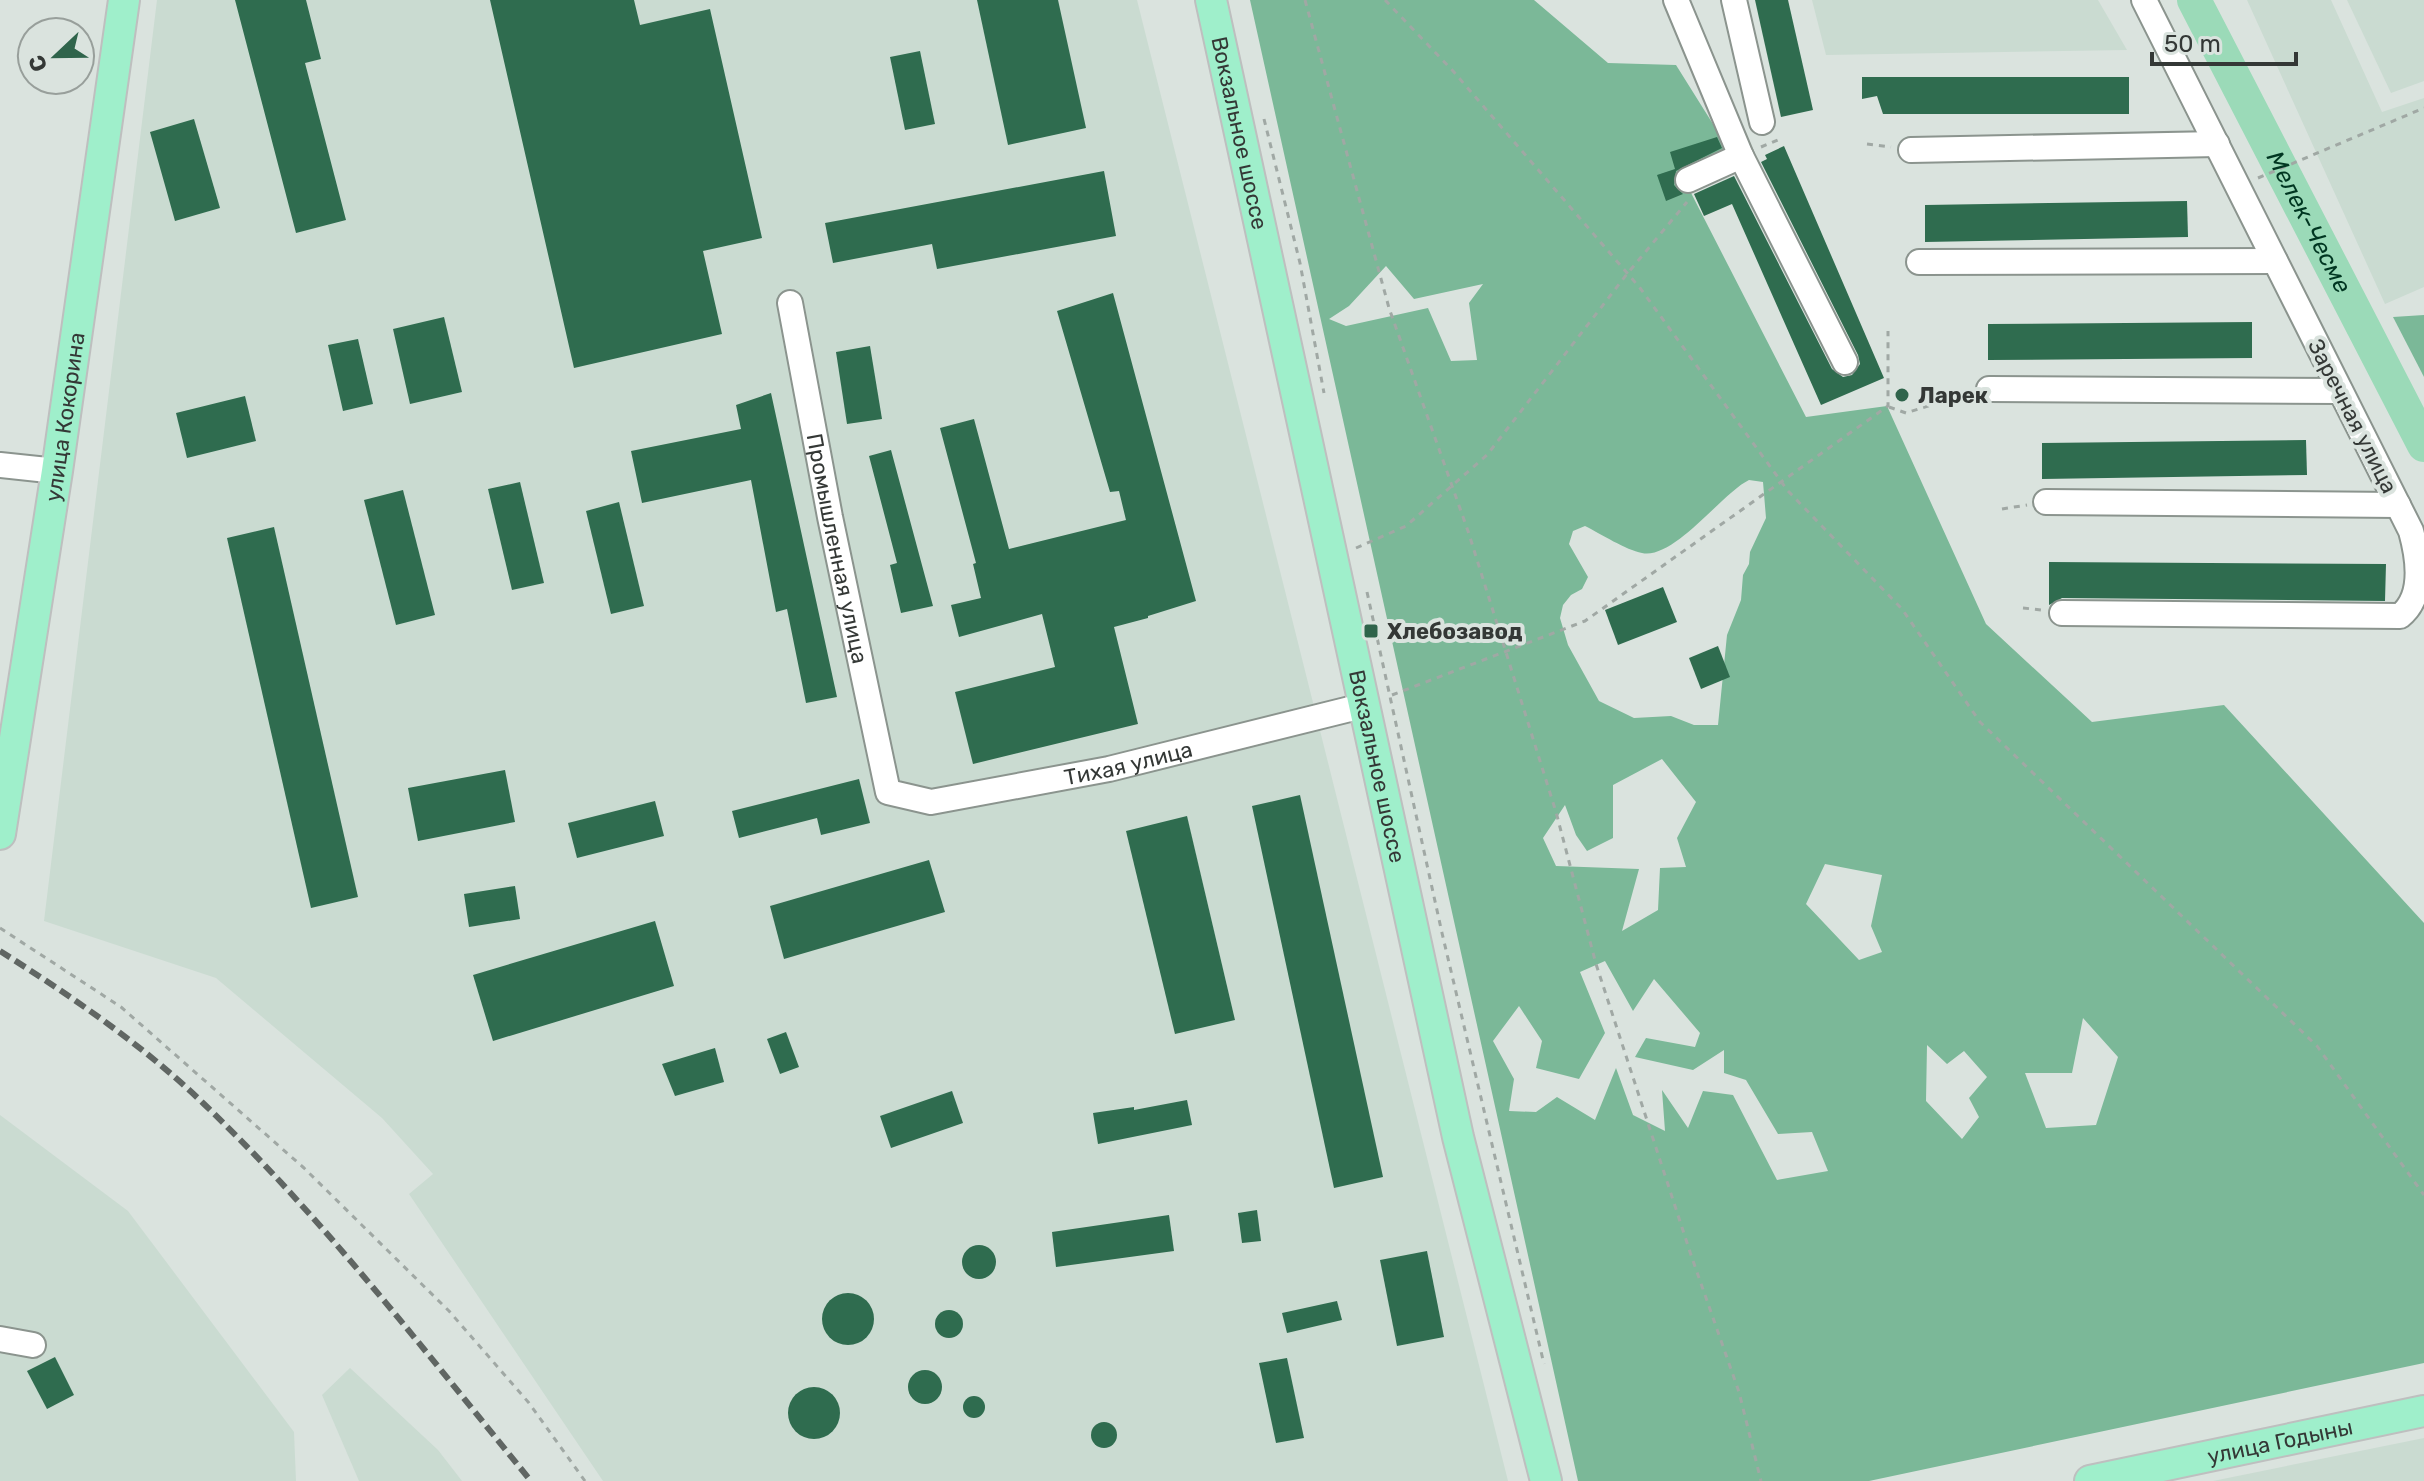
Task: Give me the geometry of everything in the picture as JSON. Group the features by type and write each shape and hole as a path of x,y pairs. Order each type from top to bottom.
{"main road":[{"name":"улица Кокорина","path":"0,834 9,720 57,471 124,0"},
{"name":"Вокзальное шоссе","path":"1211,0 1378,701 1458,1137 1546,1481"},
{"name":"улица Годыны","path":"2090,1481 2424,1411"}],"street":[{"path":"1676,0 1741,156 1845,362"},
{"path":"1734,0 1762,122"},
{"name":"Заречная улица","path":"2062,613 2400,616 2411,610 2421,592 2419,562 2411,531 2144,0"},
{"path":"1911,150 2217,144"},
{"path":"1688,180 1741,156"},
{"path":"1919,262 2275,261"},
{"name":"Промышленная улица","path":"790,303 830,517 888,792"},
{"path":"1989,389 2340,391"},
{"path":"0,465 57,471"},
{"path":"2046,502 2398,505"},
{"name":"Тихая улица","path":"888,792 931,802 1109,769 1378,701"},
{"path":"0,1339 33,1345"}],"path":[{"path":"1305,0 1389,308 1506,651 1556,812 1596,964 1739,1392 1761,1481"},
{"path":"1385,0 1453,71 1627,274 1697,363 1781,482 1902,609 1980,722 2317,1046 2424,1195"},
{"path":"1261,108 1300,263 1324,397"},
{"path":"2264,176 2424,108"},
{"path":"1356,548 1406,526 1487,455 1690,198 1688,180"},
{"path":"1888,331 1888,406"},
{"path":"1888,406 1906,413 1989,389"},
{"path":"1378,701 1585,621 1888,406"},
{"path":"1366,588 1378,701 1442,933 1546,1374"},
{"path":"0,928 121,1007 304,1168 449,1311 529,1403 585,1481"}],"shaded area":[{"path":"157,0 1137,0 1508,1481 603,1481 409,1194 433,1174 382,1118 216,978 44,921"},
{"path":"1812,0 2098,0 2127,50 1826,55"},
{"path":"2247,0 2331,0 2382,112 2424,98 2424,287 2385,304"},
{"path":"2347,0 2424,0 2424,81 2391,93"},
{"path":"0,1115 128,1211 294,1432 296,1481 0,1481"},
{"path":"350,1368 438,1450 462,1481 359,1481 322,1395"},
{"path":"2424,1438 2424,1481 2213,1481"}],"green space":[{"path":"1250,0 1534,0 1608,63 1676,65 1733,156 1689,189 1806,417 1887,406 1986,624 2092,722 2224,705 2424,923 2424,1363 1869,1481 1578,1481","holes":["1386,266 1414,299 1483,284 1469,303 1477,360 1451,361 1428,308 1346,326 1329,319 1349,306","1749,480 1763,482 1766,518 1750,552 1749,564 1743,575 1741,600 1727,635 1718,725 1694,725 1671,716 1634,718 1599,701 1568,645 1560,618 1563,605 1571,595 1582,589 1588,577 1569,544 1573,531 1585,526 1642,553 1655,552 1683,536 1738,487","1662,759 1696,802 1677,838 1686,867 1660,868 1658,910 1622,931 1639,869 1556,866 1543,838 1565,805 1576,835 1587,851 1613,838 1613,785","1825,864 1882,875 1871,926 1882,952 1859,960 1806,904","1605,961 1633,1011 1654,979 1700,1033 1695,1047 1646,1038 1635,1057 1693,1070 1724,1050 1724,1073 1746,1080 1778,1134 1812,1132 1828,1171 1777,1180 1733,1095 1703,1091 1688,1128 1662,1090 1665,1131 1633,1115 1616,1068 1595,1120 1557,1097 1536,1112 1509,1111 1514,1079 1493,1041 1519,1006 1542,1041 1536,1068 1579,1079 1605,1033 1580,972","2083,1018 2118,1057 2096,1125 2046,1128 2025,1073 2072,1073","1927,1045 1947,1064 1964,1051 1987,1077 1969,1098 1979,1117 1962,1139 1926,1101"]},
{"path":"2424,315 2424,377 2393,317"}],"building":[{"path":"235,0 306,0 321,59 305,63 346,220 296,233"},
{"path":"490,0 634,0 640,25 710,9 762,238 703,251 722,334 574,368"},
{"path":"977,0 1058,0 1086,128 1008,145"},
{"path":"1755,0 1788,0 1813,110 1781,117"},
{"path":"920,51 935,124 905,130 890,57"},
{"path":"1862,77 2129,77 2129,114 1883,114 1877,96 1862,99"},
{"path":"194,119 220,208 175,221 150,132"},
{"path":"1717,137 1722,148 1676,171 1674,185 1683,194 1666,201 1657,175 1675,169 1670,152"},
{"path":"1784,146 1884,378 1821,405 1732,204 1704,216 1694,194 1734,176 1832,369 1843,377 1852,375 1860,364 1858,355 1761,162 1767,159 1765,155"},
{"path":"1104,171 1116,236 937,269 932,244 833,263 825,223"},
{"path":"2187,201 2188,237 1925,242 1925,205"},
{"path":"1113,293 1196,601 1114,627 1138,724 973,764 955,692 1055,667 1042,614 959,637 951,605 981,598 973,564 976,563 940,428 974,419 1009,549 1126,520 1119,491 1110,492 1057,311"},
{"path":"444,317 462,392 410,404 393,329"},
{"path":"2252,322 2252,358 1988,360 1988,324"},
{"path":"358,339 373,404 343,411 328,345"},
{"path":"870,346 882,419 847,424 836,352"},
{"path":"771,393 837,697 806,703 787,609 776,612 751,480 642,503 631,451 741,429 736,405"},
{"path":"245,396 256,441 187,458 176,413"},
{"path":"2306,440 2307,475 2042,479 2042,443"},
{"path":"891,450 933,606 901,613 890,565 897,563 869,456"},
{"path":"520,482 544,583 512,590 488,489"},
{"path":"403,490 435,615 396,625 364,500"},
{"path":"619,502 644,606 611,614 586,511"},
{"path":"274,527 358,897 311,908 227,538"},
{"path":"2049,562 2386,564 2385,601 2062,598 2049,605"},
{"path":"1663,587 1677,622 1618,645 1605,610"},
{"path":"1718,646 1730,677 1701,689 1689,658"},
{"path":"505,770 515,822 418,841 408,788"},
{"path":"859,779 870,823 821,835 817,818 739,838 732,811"},
{"path":"1300,795 1383,1177 1334,1188 1252,806"},
{"path":"655,801 664,836 577,858 568,823"},
{"path":"1187,816 1235,1020 1175,1034 1126,831"},
{"path":"929,860 945,912 784,959 770,906"},
{"path":"515,886 520,919 469,927 464,894"},
{"path":"655,921 674,986 493,1041 473,975"},
{"path":"786,1032 799,1067 780,1074 767,1039"},
{"path":"715,1048 724,1082 675,1096 662,1064"},
{"path":"952,1091 963,1123 891,1148 880,1116"},
{"path":"1187,1100 1192,1125 1098,1144 1093,1113 1134,1107 1134,1110"},
{"path":"1257,1210 1261,1241 1242,1243 1238,1213"},
{"path":"1169,1215 1174,1251 1056,1267 1052,1232"},
{"path":"979,1245 991,1250 996,1262 991,1274 979,1279 967,1274 962,1262 967,1250"},
{"path":"1427,1251 1444,1337 1397,1346 1380,1260"},
{"path":"848,1293 867,1300 874,1319 867,1338 848,1345 829,1338 822,1319 829,1300"},
{"path":"1337,1301 1342,1320 1287,1333 1282,1313"},
{"path":"949,1310 959,1314 963,1324 959,1334 949,1338 939,1334 935,1324 939,1314"},
{"path":"55,1357 74,1395 47,1409 27,1371"},
{"path":"1287,1358 1304,1438 1276,1443 1259,1363"},
{"path":"925,1370 937,1375 942,1387 937,1399 925,1404 913,1399 908,1387 913,1375"},
{"path":"814,1387 833,1394 840,1413 833,1432 814,1439 795,1432 788,1413 795,1394"},
{"path":"970,1396 978,1396 985,1407 978,1418 970,1418 963,1411 963,1403"},
{"path":"1104,1422 1113,1426 1117,1435 1113,1444 1104,1448 1095,1444 1091,1435 1095,1426"}],"waterway":[{"name":"Мелек-Чесме","path":"2194,0 2424,445"}],"railway":[{"path":"0,951 131,1042 204,1104 333,1240 531,1481"}],"place":[{"name":"Ларек","path":"1902,395"},
{"name":"Хлебозавод","path":"1371,631"}]}
